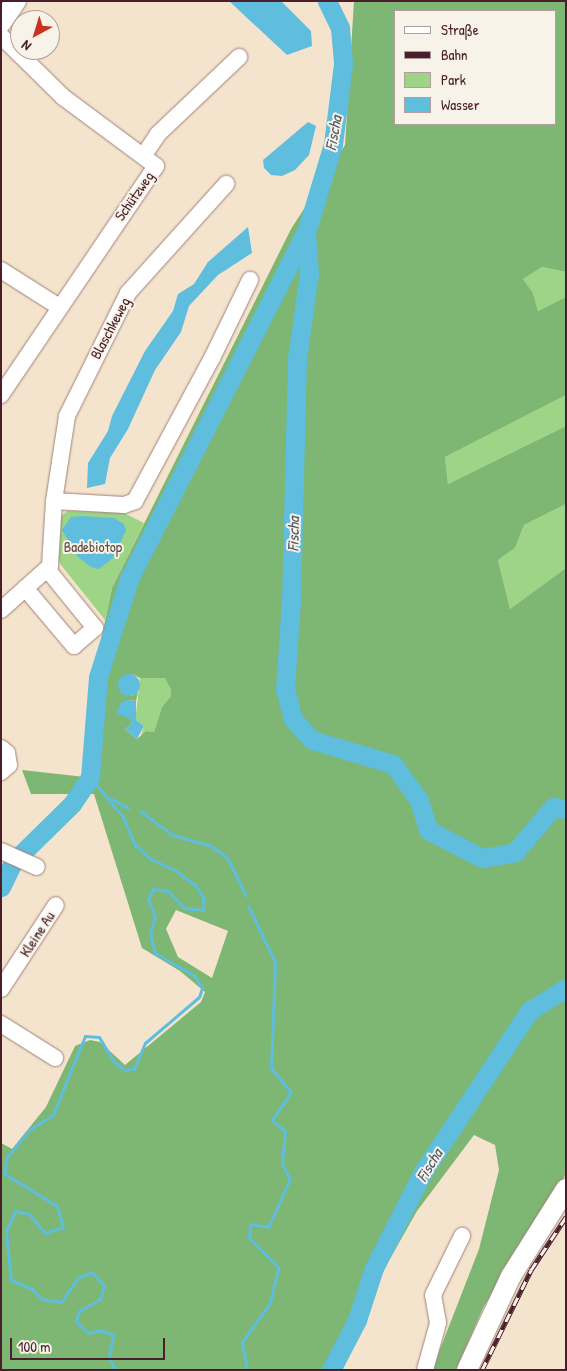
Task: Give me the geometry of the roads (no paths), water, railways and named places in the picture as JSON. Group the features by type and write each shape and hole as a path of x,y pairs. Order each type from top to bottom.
{"main road":[{"path":"1,23 16,1"},
{"path":"467,1370 507,1284 566,1189"}],"street":[{"name":"Schützweg","path":"1,36 63,97 144,155 156,166 59,307 1,396"},
{"path":"144,155 158,134 239,57"},
{"name":"Blaschkeweg","path":"47,569 50,566 54,498 67,416 128,292 226,184"},
{"path":"1,270 59,307"},
{"path":"54,498 124,505 135,501 212,358 250,280"},
{"path":"1,610 25,588 47,569 95,628 74,646 25,588"},
{"path":"1,748 7,753 9,765 1,772"},
{"path":"10,855 37,867"},
{"name":"Kleine Au","path":"1,989 56,905"},
{"path":"1,1024 55,1058"},
{"path":"425,1370 438,1323 433,1295 462,1236"}],"water":[{"path":"229,1 281,1 311,31 312,46 287,55"},
{"path":"308,122 316,126 309,155 295,170 282,176 271,175 264,168 263,160"},
{"path":"248,227 252,253 218,275 189,306 181,332 155,370 128,429 110,458 105,484 87,488 88,463 108,431 112,416 145,351 173,311 178,294 194,284 208,262"},
{"path":"71,517 114,518 124,524 126,530 113,558 99,569 91,567 78,557 62,530"},
{"path":"125,674 133,674 140,681 140,689 133,696 125,696 118,689 118,681"},
{"path":"127,700 136,701 136,720 144,726 137,739 125,729 132,724 129,718 117,714 120,703"}],"waterway":[{"name":"Fischa","path":"327,1 340,28 343,64 333,144 306,233 309,273 297,358 291,601 285,689 293,719 312,740 393,764 419,800 428,830 482,858 515,852 553,807 566,809"},
{"path":"1,887 13,862 72,804 90,777 98,677 129,579 305,234"},
{"path":"90,777 123,817 135,845 151,859 175,870 195,885 203,897 204,910 184,908 168,891 153,889 148,899 155,916 150,933 155,953 195,976 202,988 199,997 145,1043 134,1069 125,1070 114,1062 99,1037 85,1036 53,1115 29,1130 6,1158 5,1174 57,1206 63,1227 45,1233 29,1214 15,1211 6,1231 11,1280 32,1289 42,1299 61,1302 78,1278 92,1272 104,1286 100,1299 79,1311 76,1322 88,1333 100,1330 113,1335 109,1358 116,1370"},
{"path":"110,798 128,808"},
{"path":"140,811 173,835 211,846 227,857 246,896"},
{"path":"247,1370 242,1342 270,1303 278,1267 249,1238 250,1224 268,1227 290,1179 282,1164 285,1131 272,1120 291,1092 271,1068 275,962 248,906"},
{"name":"Fischa","path":"331,1370 357,1320 374,1268 423,1172 529,1011 566,988"}],"railway":[{"path":"482,1370 531,1270 566,1217"}],"park label":[{"name":"Badebiotop","path":"93,547"}]}
